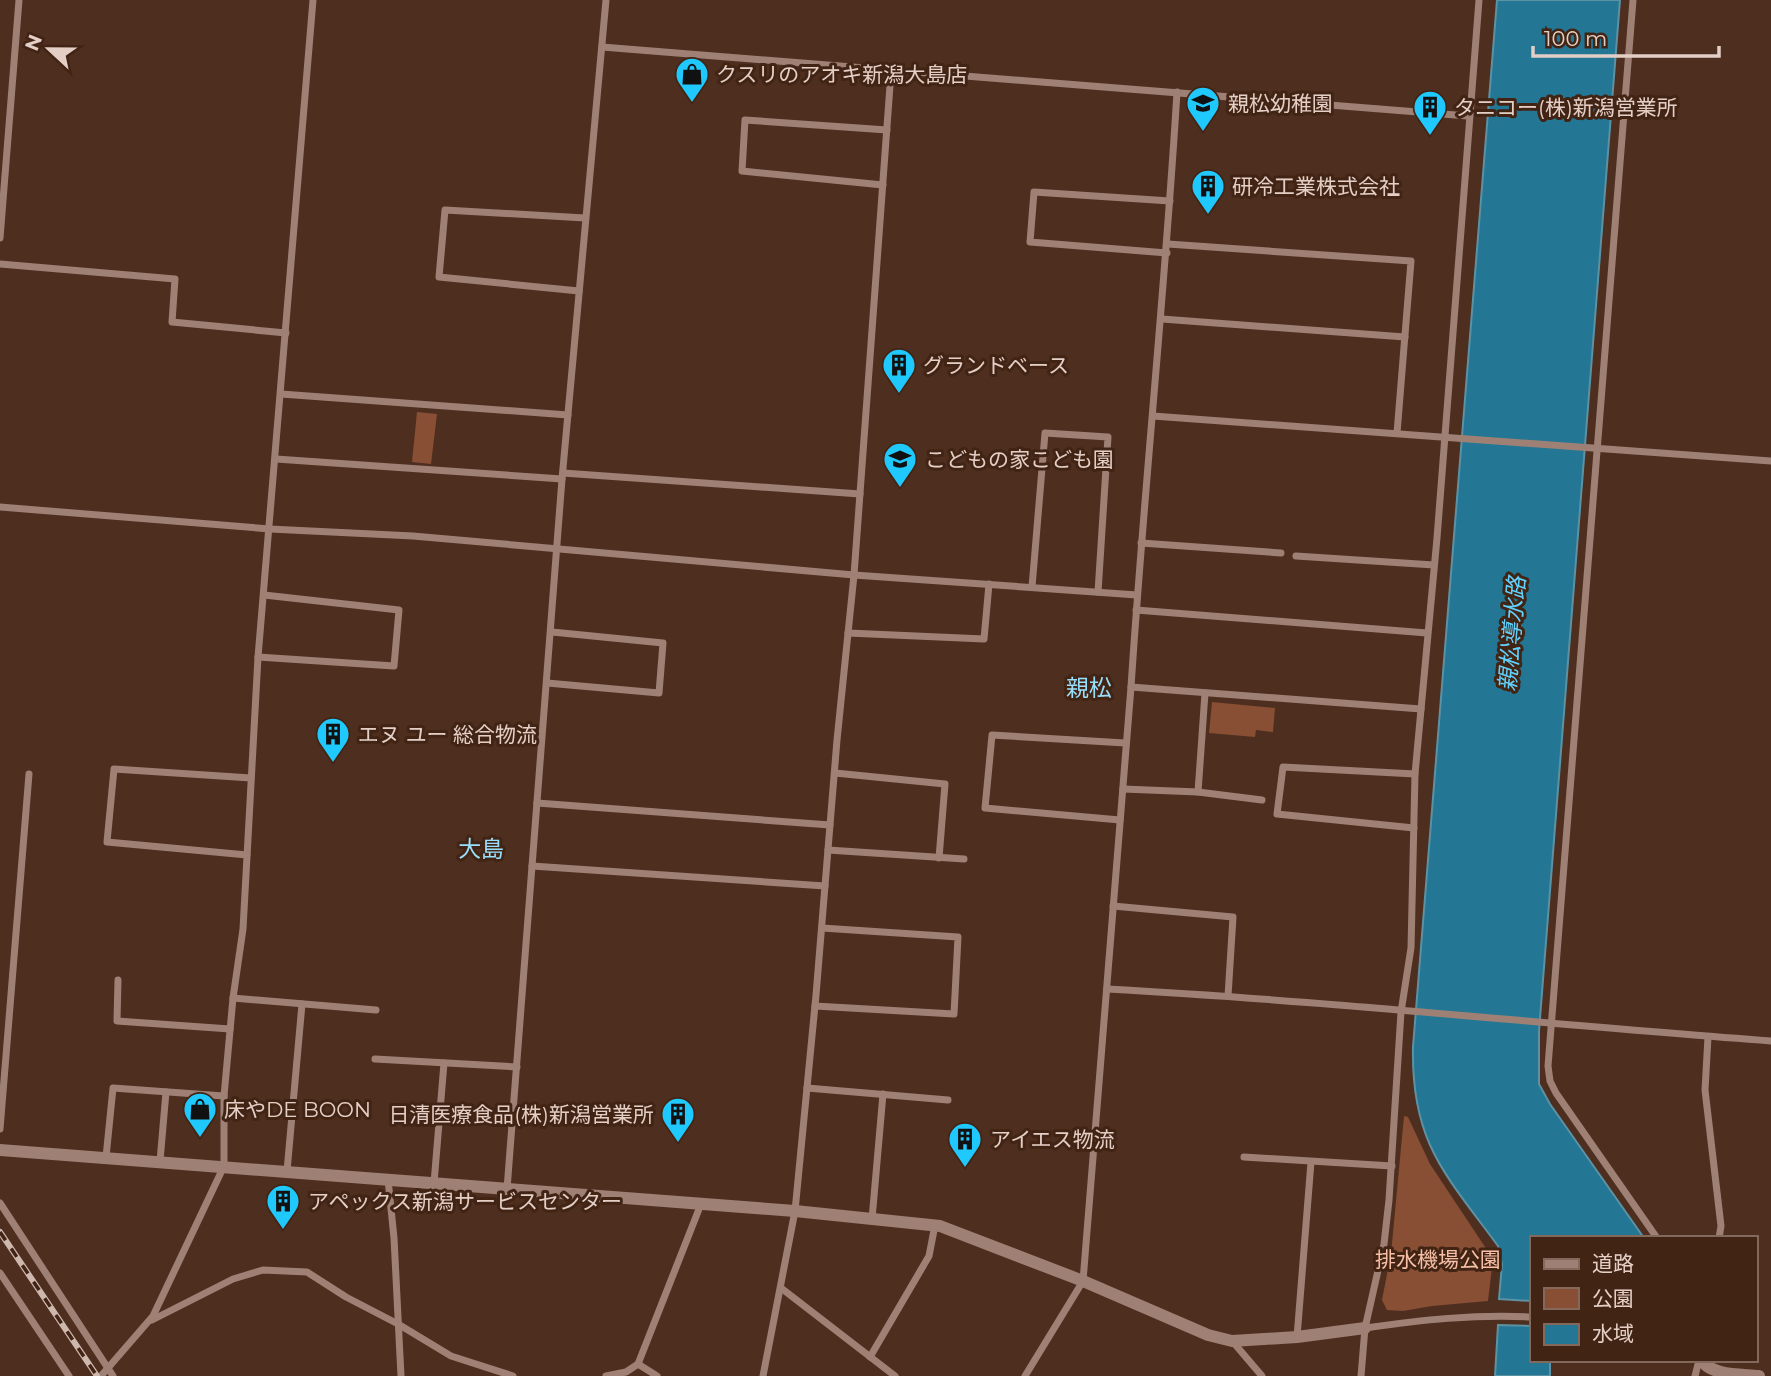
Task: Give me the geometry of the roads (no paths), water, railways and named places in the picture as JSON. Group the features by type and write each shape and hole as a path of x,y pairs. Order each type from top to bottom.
{"street":[{"path":"0,239 3,171 19,0"},
{"path":"101,1376 151,1320 224,1166 224,1096 233,998 243,929 258,657 313,0"},
{"path":"507,1189 568,415 606,0"},
{"path":"1361,1376 1365,1328 1384,1244 1392,1166 1401,1012 1411,948 1416,774 1479,0"},
{"path":"1633,0 1593,447 1548,1066 1550,1081 1556,1093 1656,1236"},
{"path":"601,47 1468,116"},
{"path":"763,1376 795,1211 854,575 891,72"},
{"path":"1025,1376 1083,1281 1167,248 1177,92"},
{"path":"883,185 742,171 745,120 887,130"},
{"path":"1170,201 1034,192 1030,242 1411,261 1397,433"},
{"path":"579,291 439,277 445,210 586,218"},
{"path":"0,264 175,279 172,322 286,333"},
{"path":"1161,320 1405,337"},
{"path":"281,394 568,415"},
{"path":"1153,416 1771,461"},
{"path":"1032,587 1045,433 1108,437 1098,592"},
{"path":"276,459 860,494"},
{"path":"0,507 270,529 413,536 854,575 1137,595"},
{"path":"1141,543 1281,554"},
{"path":"1296,556 1434,565"},
{"path":"848,633 984,639 989,584"},
{"path":"258,657 394,666 399,610 264,595"},
{"path":"1136,610 1427,633"},
{"path":"547,683 659,693 663,643 552,632"},
{"path":"1131,687 1421,709"},
{"path":"1198,792 1205,693"},
{"path":"1120,820 985,808 992,735 1125,743"},
{"path":"1414,828 1277,814 1283,767 1416,774"},
{"path":"247,855 107,842 114,769 251,778"},
{"path":"835,773 945,784 939,858"},
{"path":"0,1129 29,774"},
{"path":"1123,789 1198,792 1262,800"},
{"path":"537,803 830,825"},
{"path":"828,850 964,859"},
{"path":"532,866 825,886"},
{"path":"1113,906 1233,917 1228,996"},
{"path":"815,1006 954,1014 958,937 822,928"},
{"path":"118,980 117,1021 230,1029"},
{"path":"1107,989 1228,996 1771,1041"},
{"path":"233,998 376,1010"},
{"path":"287,1171 302,1004"},
{"path":"1708,1037 1705,1090 1721,1226 1719,1236"},
{"path":"375,1059 517,1067"},
{"path":"434,1183 444,1063"},
{"path":"106,1157 113,1088 224,1096"},
{"path":"807,1088 948,1100"},
{"path":"160,1161 166,1092"},
{"path":"872,1219 883,1094"},
{"path":"0,1150 795,1211 935,1225 1083,1281 1208,1335 1232,1341 1297,1337 1432,1318 1493,1315 1530,1317"},
{"path":"1244,1157 1392,1166"},
{"path":"1297,1337 1311,1161"},
{"path":"388,1179 394,1238 401,1376"},
{"path":"0,1203 113,1376"},
{"path":"606,1376 626,1372 638,1364 701,1204"},
{"path":"870,1357 929,1256 935,1225"},
{"path":"151,1320 233,1279 263,1270 307,1272 451,1356 513,1376"},
{"path":"0,1273 69,1376"},
{"path":"781,1288 895,1376"},
{"path":"1232,1341 1262,1376"},
{"path":"1702,1362 1717,1372 1759,1376"},
{"path":"638,1364 657,1376"}],"water":[{"name":"親松導水路","path":"1497,0 1620,0 1539,1031 1539,1084 1550,1104 1643,1236 1530,1236 1530,1301 1499,1299 1502,1264 1498,1246 1447,1176 1425,1133 1414,1080 1413,1047"},
{"path":"1498,1325 1530,1326 1530,1362 1550,1362 1550,1376 1495,1376"}],"railway":[{"path":"0,1232 97,1376"}],"place":[{"name":"クスリのアオキ新潟大島店","path":"692,104"},
{"name":"親松幼稚園","path":"1203,133"},
{"name":"タニコー(株)新潟営業所","path":"1430,137"},
{"name":"研冷工業株式会社","path":"1208,216"},
{"name":"グランドベース","path":"899,395"},
{"name":"こどもの家こども園","path":"900,489"},
{"name":"エヌ ユー 総合物流","path":"333,764"},
{"name":"床やDE BOON","path":"200,1139"},
{"name":"日清医療食品(株)新潟営業所","path":"678,1144"},
{"name":"アイエス物流","path":"965,1169"},
{"name":"アペックス新潟サービスセンター","path":"283,1231"}],"district":[{"name":"親松","path":"1089,688"},
{"name":"大島","path":"481,849"}],"park label":[{"name":"排水機場公園","path":"1438,1259"}]}
